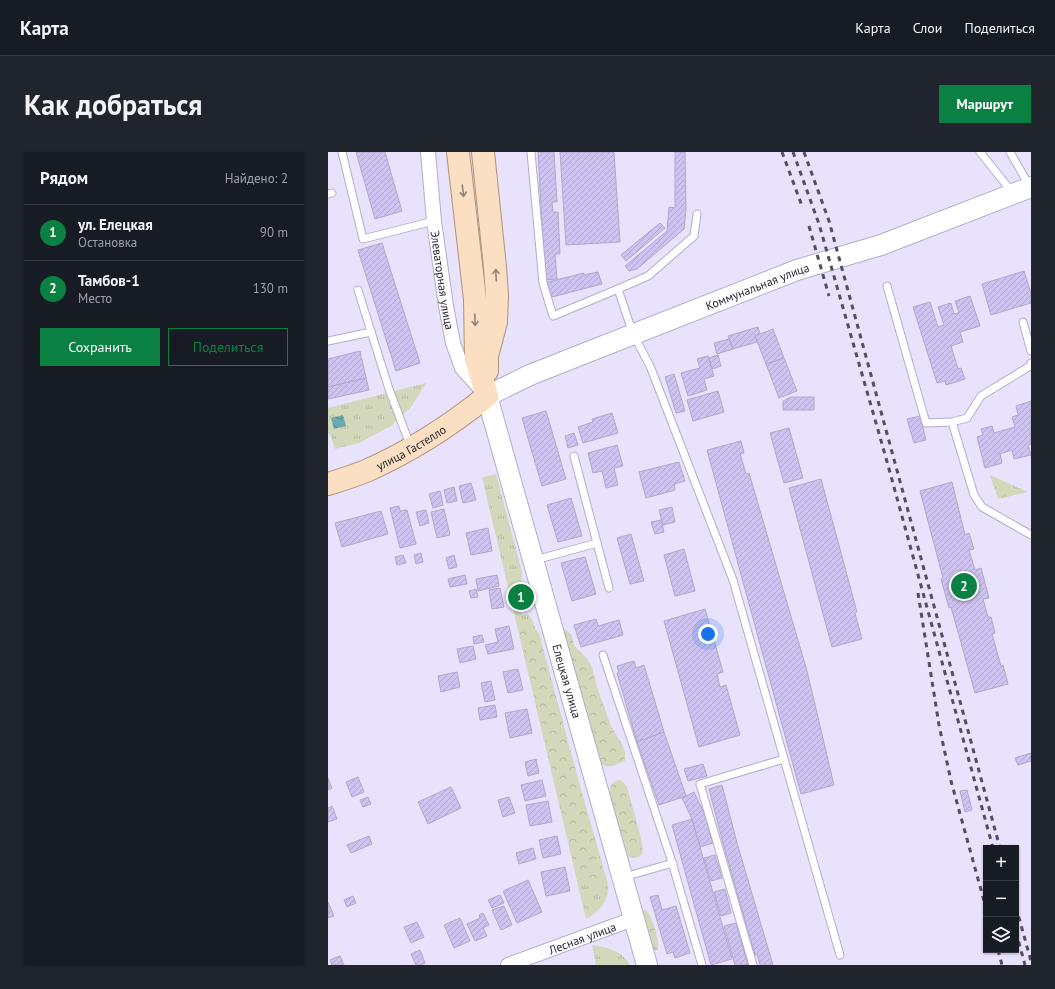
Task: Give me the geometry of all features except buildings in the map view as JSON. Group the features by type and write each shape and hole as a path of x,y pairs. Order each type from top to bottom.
{"main road":[{"path":"458,152 475,299 476,359 487,396"},
{"path":"483,152 496,267 497,295 496,322 487,356 487,396"},
{"name":"Коммунальная улица","path":"487,396 530,375 797,270 881,245 1025,190"},
{"name":"улица Гастелло","path":"328,484 366,471 411,448 443,429 487,396"},
{"name":"Елецкая улица","path":"487,396 647,965"}],"street":[{"name":"Элеваторная улица","path":"428,152 434,221 446,306 457,355 462,368 487,396"},
{"name":"Лесная улица","path":"508,965 634,919"}],"lane":[{"path":"342,152 363,239 434,221"},
{"path":"531,152 543,283 553,316 648,276 694,236 697,214"},
{"path":"980,152 1025,190"},
{"path":"1010,152 1025,190"},
{"path":"887,286 926,423 952,422 967,418 981,396 1030,366 1031,363"},
{"path":"618,289 633,334 650,366 733,580 840,955"},
{"path":"358,290 389,389 411,448"},
{"path":"1023,322 1031,351"},
{"path":"328,342 371,332"},
{"path":"952,422 974,495 982,507 1031,535"},
{"path":"574,456 609,588"},
{"path":"533,560 597,543"},
{"path":"603,655 673,863 702,965"},
{"path":"753,965 700,784 784,759"},
{"path":"622,877 673,863"}],"green space":[{"path":"426,383 411,407 391,426 359,443 335,449 330,434 328,434 328,408"},
{"path":"496,474 522,572 521,583 515,585 522,615 528,614 533,621 608,884 606,900 594,914 586,919 482,477"},
{"path":"990,475 1028,492 998,499"},
{"path":"523,625 536,629 539,633 602,868 602,877 599,885 587,883 581,878 575,867 519,630 520,626"},
{"path":"565,629 571,634 575,647 586,657 592,667 597,687 611,726 625,752 625,761 613,766 605,766 602,764 562,635 562,631"},
{"path":"619,780 622,781 627,787 641,838 643,853 635,858 629,857 625,851 610,795 611,785"},
{"path":"646,910 655,929 658,941 658,950 651,950 642,911"},
{"path":"592,945 614,950 623,956 630,965 596,965"}],"water":[{"path":"343,415 346,426 334,429 331,418"}],"railway":[{"path":"782,152 802,206"},
{"path":"793,152 819,224 886,458 992,845"},
{"path":"804,152 829,221 999,845"},
{"path":"809,226 829,296"},
{"path":"918,593 939,725 951,781 983,897"},
{"path":"1019,917 1031,961"},
{"path":"1019,943 1025,965"},
{"path":"999,953 1002,965"}],"place":[{"name":"Тамбов-1","path":"964,586"},
{"name":"ул. Елецкая","path":"521,597"}]}
